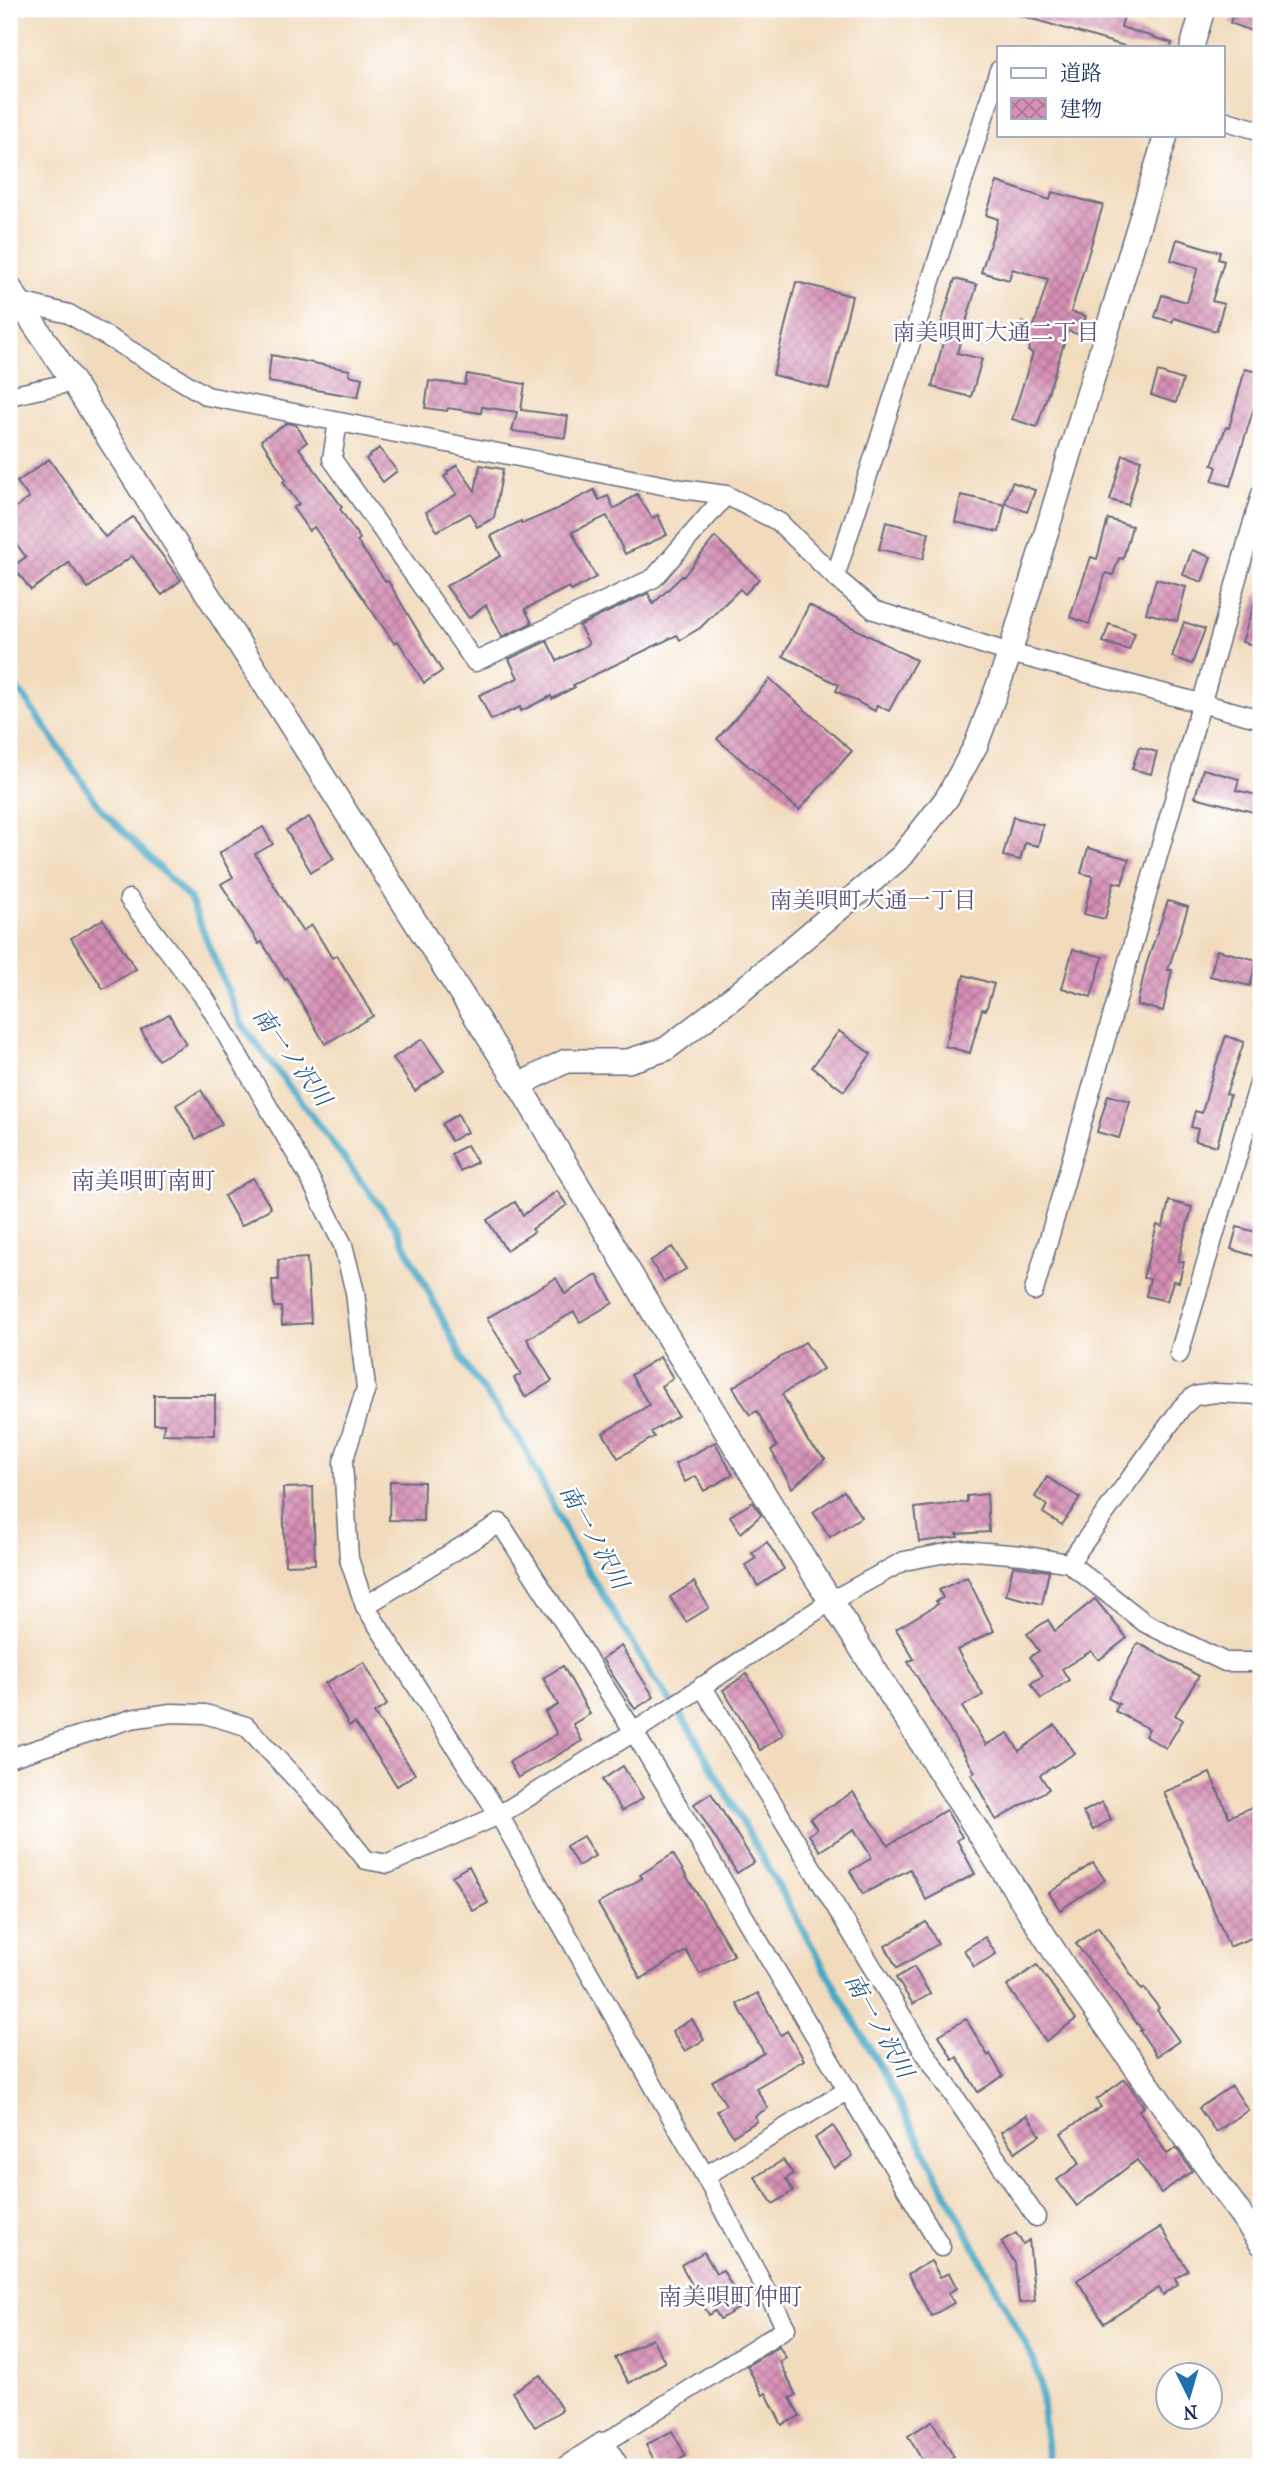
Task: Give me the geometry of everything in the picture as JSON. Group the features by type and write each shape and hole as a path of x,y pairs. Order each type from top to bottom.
{"street":[{"path":"1192,46 1203,9"},
{"path":"835,577 997,76"},
{"path":"1224,120 1261,131"},
{"path":"519,1085 566,1060 628,1061 666,1049 740,992 902,856 947,798 976,745 1010,653 1166,136"},
{"path":"13,294 73,382 519,1085 663,1329 831,1601 1065,1968 1261,2243"},
{"path":"13,294 69,314 207,396 726,495 779,522 835,577 874,610 1010,653 1201,701 1261,719"},
{"path":"9,396 73,382"},
{"path":"338,422 332,459 475,662 654,578 726,495"},
{"path":"1034,1291 1261,494"},
{"path":"130,899 206,1000 308,1175 343,1245 355,1292 366,1388 343,1462 349,1559 365,1606 499,1815 705,2176 786,2328 568,2467"},
{"path":"1179,1354 1261,1077"},
{"path":"1069,1563 1182,1407 1194,1396 1215,1393 1261,1395"},
{"path":"365,1606 500,1523 634,1732 941,2246"},
{"path":"9,1758 131,1719 171,1713 205,1714 246,1726 330,1815 366,1860 388,1864 499,1815 634,1732 831,1601 904,1561 962,1550 1022,1555 1069,1563 1145,1623 1224,1662 1261,1662"},
{"path":"696,1690 917,2041 1036,2217"},
{"path":"705,2176 848,2090"},
{"path":"603,2444 617,2467"}],"building":[{"path":"1013,9 1116,9 1125,11 1121,27 1172,43 1171,46 1125,46 1012,13"},
{"path":"1235,9 1261,9 1257,33 1230,23"},
{"path":"997,182 1050,200 1052,192 1103,205 1071,312 1086,316 1081,335 1068,331 1037,427 1012,419 1033,353 1028,351 1030,345 1016,341 1022,322 1034,326 1048,279 1012,269 1009,280 981,272 998,219 986,215"},
{"path":"1177,239 1220,252 1218,259 1224,261 1212,301 1224,304 1216,331 1174,318 1172,322 1155,317 1162,295 1187,302 1198,268 1171,260"},
{"path":"955,279 977,285 957,353 982,359 971,397 932,387 947,326 941,324"},
{"path":"796,282 852,296 829,389 773,375"},
{"path":"271,355 350,370 349,375 362,378 358,397 268,382"},
{"path":"1245,369 1261,373 1261,384 1230,486 1212,481 1217,467 1212,465 1226,427 1229,428"},
{"path":"1158,372 1183,380 1176,403 1151,395"},
{"path":"467,374 525,384 521,410 568,416 565,438 512,431 517,412 482,407 481,413 425,408 429,381 465,385"},
{"path":"287,423 296,425 307,442 299,448 342,507 340,509 360,539 357,541 386,582 388,581 442,671 424,683 398,641 394,643 314,527 309,531 293,508 299,504 283,482 286,479 261,440"},
{"path":"379,448 397,471 383,482 366,459"},
{"path":"1123,455 1141,460 1128,505 1110,500"},
{"path":"49,459 105,537 133,517 181,580 162,595 132,556 88,588 69,563 31,590 13,566 26,557 9,534 9,512 29,498 17,482"},
{"path":"457,465 475,491 480,465 503,469 494,518 477,527 470,513 437,531 426,512 457,494 444,477"},
{"path":"1012,482 1035,490 1027,512 1005,503"},
{"path":"594,490 599,500 608,496 614,509 637,494 652,518 658,515 667,535 625,554 607,516 572,532 596,577 571,591 569,587 525,609 532,623 502,637 486,605 469,618 446,586 501,556 491,536 521,521 522,524 557,509"},
{"path":"961,495 1005,505 999,532 955,522"},
{"path":"1108,519 1132,526 1123,559 1119,558 1113,575 1106,573 1089,624 1070,617 1091,557 1097,559"},
{"path":"886,522 929,533 923,559 879,549"},
{"path":"715,537 759,579 745,594 740,589 700,628 680,640 677,635 573,685 575,687 552,699 551,696 521,711 520,707 491,720 479,695 518,678 509,659 547,641 557,661 589,644 579,626 648,593 653,604 683,577"},
{"path":"1192,550 1211,557 1202,582 1183,575"},
{"path":"1156,579 1186,587 1177,621 1146,613"},
{"path":"1257,594 1261,595 1261,647 1242,642"},
{"path":"809,605 916,660 889,711 877,705 875,711 836,691 839,685 783,656"},
{"path":"1184,622 1205,629 1192,664 1172,657"},
{"path":"1109,624 1135,633 1129,650 1103,642"},
{"path":"770,679 852,751 799,810 717,739"},
{"path":"1139,747 1157,752 1151,774 1132,769"},
{"path":"1203,769 1239,779 1236,790 1261,796 1261,814 1195,797"},
{"path":"309,817 334,859 311,872 286,830"},
{"path":"1013,817 1043,825 1038,846 1025,843 1020,860 1003,856"},
{"path":"263,827 273,844 255,854 302,931 312,925 332,958 337,955 373,1016 325,1044 287,978 285,980 262,942 259,944 221,884 233,877 219,853"},
{"path":"1088,848 1129,859 1122,884 1114,882 1105,919 1084,914 1093,876 1081,873"},
{"path":"1168,901 1188,907 1168,970 1172,970 1163,1011 1137,1005 1146,965"},
{"path":"103,919 136,969 103,989 71,938"},
{"path":"1073,949 1103,957 1091,997 1062,988"},
{"path":"1217,950 1257,960 1250,986 1210,976"},
{"path":"964,975 994,984 986,1010 982,1009 970,1053 945,1046"},
{"path":"169,1014 186,1044 158,1060 141,1030"},
{"path":"839,1031 871,1054 844,1091 812,1067"},
{"path":"1226,1036 1244,1042 1226,1094 1230,1095 1217,1146 1195,1141 1198,1129 1191,1127 1195,1111 1202,1113"},
{"path":"422,1039 444,1071 415,1091 393,1058"},
{"path":"201,1090 222,1124 196,1139 176,1105"},
{"path":"1108,1095 1130,1101 1119,1138 1097,1132"},
{"path":"458,1114 467,1132 451,1141 442,1124"},
{"path":"467,1145 477,1162 460,1171 451,1154"},
{"path":"253,1178 271,1208 241,1226 224,1196"},
{"path":"557,1191 567,1205 532,1229 534,1232 506,1250 487,1220 515,1202 523,1215"},
{"path":"1169,1201 1192,1207 1178,1261 1184,1262 1179,1282 1173,1281 1167,1301 1146,1296 1150,1279 1143,1278 1157,1225 1163,1227"},
{"path":"1237,1227 1260,1233 1254,1256 1231,1249"},
{"path":"672,1247 686,1269 664,1282 650,1261"},
{"path":"307,1258 311,1323 282,1325 281,1307 274,1307 272,1280 279,1280 278,1260"},
{"path":"597,1275 613,1303 580,1322 574,1312 527,1339 552,1381 525,1397 514,1378 521,1374 487,1318 556,1278 565,1294"},
{"path":"805,1342 823,1369 782,1394 808,1442 825,1459 792,1488 771,1450 777,1447 757,1411 750,1415 733,1387"},
{"path":"660,1357 673,1378 661,1386 678,1416 651,1432 654,1437 618,1458 603,1433 649,1405 631,1375"},
{"path":"154,1395 215,1395 215,1435 163,1434 164,1424 154,1424"},
{"path":"715,1442 733,1475 704,1491 696,1476 685,1482 675,1464"},
{"path":"1047,1477 1080,1498 1062,1525 1043,1513 1047,1505 1035,1497"},
{"path":"390,1481 424,1482 423,1521 389,1520"},
{"path":"313,1487 315,1564 285,1565 283,1488"},
{"path":"844,1491 861,1517 830,1537 813,1512"},
{"path":"987,1494 989,1532 957,1534 958,1537 919,1542 915,1508 967,1502 967,1496"},
{"path":"753,1502 761,1515 741,1533 730,1516"},
{"path":"767,1542 784,1569 758,1586 745,1565 756,1558 752,1553"},
{"path":"1013,1566 1049,1571 1042,1604 1006,1595"},
{"path":"967,1577 994,1631 957,1650 983,1695 962,1707 986,1745 1008,1733 1019,1751 1055,1725 1075,1753 1040,1775 1049,1789 996,1820 971,1774 975,1772 908,1662 914,1659 896,1629 938,1604 936,1601 943,1598 939,1590"},
{"path":"694,1582 709,1608 686,1622 670,1597"},
{"path":"1095,1599 1127,1638 1099,1660 1091,1651 1062,1669 1069,1680 1041,1699 1031,1683 1043,1676 1030,1657 1039,1651 1027,1634 1048,1620 1055,1631"},
{"path":"1138,1643 1199,1676 1175,1715 1183,1720 1166,1748 1145,1736 1149,1729 1115,1711 1119,1704 1108,1698"},
{"path":"621,1646 654,1697 635,1709 602,1659"},
{"path":"364,1662 387,1705 374,1713 415,1774 397,1786 355,1723 349,1726 325,1683"},
{"path":"563,1666 590,1714 573,1724 582,1741 518,1778 509,1762 557,1734 545,1712 558,1705 543,1678"},
{"path":"747,1674 783,1735 760,1750 723,1690"},
{"path":"623,1766 643,1798 622,1811 602,1780"},
{"path":"1210,1773 1229,1817 1261,1803 1261,1934 1229,1947 1164,1792"},
{"path":"853,1792 888,1845 946,1810 962,1837 957,1840 975,1874 926,1900 910,1869 863,1894 850,1871 872,1858 854,1829 820,1851 809,1835 817,1829 810,1819"},
{"path":"711,1793 754,1862 737,1873 694,1804"},
{"path":"1102,1802 1111,1819 1093,1830 1083,1812"},
{"path":"583,1836 595,1856 578,1866 566,1846"},
{"path":"673,1854 734,1955 700,1974 686,1951 641,1979 598,1904 642,1878 640,1875"},
{"path":"1093,1863 1105,1880 1060,1910 1049,1893"},
{"path":"469,1866 488,1903 473,1911 452,1876"},
{"path":"926,1922 938,1944 897,1968 885,1946"},
{"path":"1098,1927 1142,1990 1144,1988 1159,2008 1157,2010 1179,2041 1157,2056 1140,2031 1142,2030 1076,1944"},
{"path":"985,1937 996,1954 974,1967 964,1950"},
{"path":"1037,1965 1076,2019 1046,2041 1007,1986"},
{"path":"914,1967 930,1994 913,2004 896,1978"},
{"path":"758,1993 781,2035 787,2031 804,2060 756,2088 768,2108 755,2116 757,2121 733,2136 717,2111 726,2105 712,2081 764,2053 737,2004"},
{"path":"692,2019 704,2040 685,2051 672,2031"},
{"path":"966,2019 1003,2076 978,2092 957,2057 953,2060 939,2035"},
{"path":"1125,2079 1144,2107 1139,2110 1167,2154 1176,2148 1192,2171 1161,2193 1137,2160 1077,2206 1057,2180 1080,2163 1061,2133 1101,2107 1096,2100"},
{"path":"1232,2086 1248,2110 1216,2132 1199,2108"},
{"path":"1027,2115 1040,2135 1015,2152 1001,2132"},
{"path":"833,2126 853,2156 834,2168 815,2138"},
{"path":"783,2160 793,2174 786,2179 793,2191 773,2204 755,2177"},
{"path":"1161,2227 1188,2270 1175,2278 1178,2284 1163,2295 1159,2288 1104,2323 1077,2280"},
{"path":"1016,2233 1023,2244 1029,2240 1035,2301 1019,2303 1015,2263 1001,2242"},
{"path":"704,2252 716,2273 723,2270 743,2306 720,2319 715,2311 709,2315 681,2265"},
{"path":"931,2261 940,2277 949,2273 957,2288 948,2293 954,2303 931,2316 908,2274"},
{"path":"652,2338 665,2362 629,2383 615,2358"},
{"path":"779,2346 786,2358 780,2362 796,2395 790,2398 800,2416 782,2425 766,2393 763,2395 747,2366"},
{"path":"540,2375 562,2410 535,2427 512,2392"},
{"path":"932,2421 954,2457 937,2467 926,2467 908,2436"},
{"path":"672,2431 686,2456 666,2467 658,2467 646,2445"}],"waterway":[{"name":"南一ノ沢川","path":"9,682 25,698 101,809 190,899 241,1023 396,1227 467,1368 522,1443 574,1548 649,1671 690,1729 890,2085 1034,2361 1040,2383 1049,2467"}],"district":[{"name":"南美唄町大通二丁目","path":"996,332"},
{"name":"南美唄町大通一丁目","path":"873,900"},
{"name":"南美唄町南町","path":"143,1181"},
{"name":"南美唄町仲町","path":"730,2297"}]}
